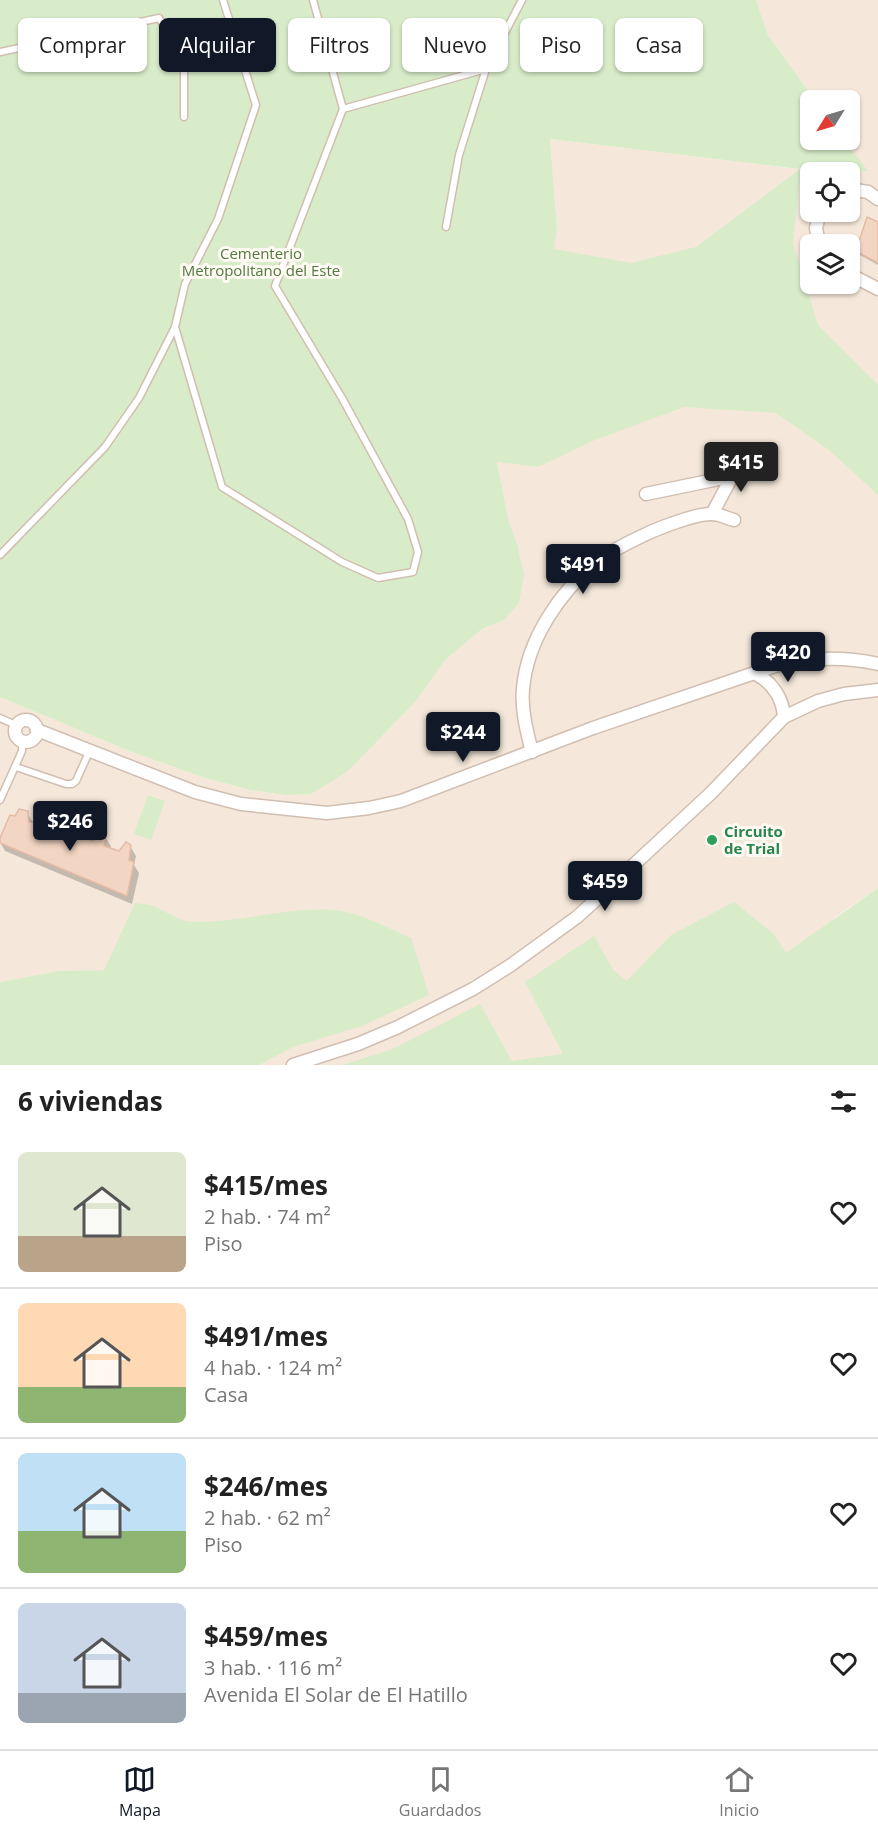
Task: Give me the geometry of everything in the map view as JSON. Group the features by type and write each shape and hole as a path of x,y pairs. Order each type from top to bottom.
{"street":[{"path":"860,191 868,192 878,199"},
{"path":"860,280 878,289"},
{"path":"712,513 742,458"},
{"path":"646,494 733,476"},
{"path":"532,752 525,723 523,689 530,654 545,623 569,588 599,560 629,542 672,523 712,513 734,520"},
{"path":"37,730 195,792 241,804 327,813 401,801 593,728 775,666 821,658 878,664"},
{"path":"756,674 773,687 781,702 784,717"},
{"path":"293,1065 358,1044 415,1020 472,989 529,953 599,897 711,793 784,717 818,701 856,692 878,690"},
{"path":"28,720 34,723 37,730 33,740 22,741 14,733 16,725 28,720"}],"lane":[{"path":"0,555 105,447 139,398 175,327 185,284 218,219 256,105 223,0"},
{"path":"175,327 222,487 342,562 378,578 413,572 418,552 408,519 342,398 275,286 343,109 313,0"},
{"path":"508,27 522,0"},
{"path":"0,52 159,18 184,57 184,117"},
{"path":"343,109 475,72"},
{"path":"446,227 459,155 485,72"},
{"path":"0,718 16,725"},
{"path":"0,800 22,751 22,741"},
{"path":"16,766 66,784 72,784 76,781 90,750"}],"shaded area":[{"path":"756,0 878,0 878,888 834,918 760,1065 196,1065 104,970 58,971 0,982 0,697 132,752 205,778 250,790 284,795 416,701 445,660 482,629 504,620 517,544 509,522 497,462 557,228 550,139 800,169 800,222 860,222 860,171 867,171 851,150 860,150 860,90 808,90 768,35"}],"green space":[{"name":"Cementerio Metropolitano del Este","path":"0,0 756,0 768,35 808,90 800,90 800,150 852,150 868,171 860,171 860,162 800,162 800,169 800,178 793,242 800,265 800,294 809,294 818,325 878,385 878,495 829,450 776,413 684,407 595,440 538,467 497,462 509,522 524,575 519,603 504,620 482,629 445,660 416,701 348,771 311,794 284,795 250,790 205,778 132,752 0,697","holes":["550,139 800,169 696,247 631,263 554,249 557,228"]},
{"path":"148,795 165,801 151,840 134,834"},
{"path":"878,888 878,1065 343,1065 395,1048 480,1004 512,1061 563,1054 525,982 594,936 613,970 627,981 671,935 734,902 774,934 786,953"},
{"path":"135,903 151,905 177,918 192,922 315,910 343,911 353,914 411,938 429,995 362,1026 293,1047 259,1065 0,1065 0,982 58,971 104,970"}],"building":[{"path":"867,217 878,222 878,263 860,253 860,239"},
{"path":"19,809 28,811 29,822 42,823 44,817 53,819 53,832 66,837 69,832 80,832 81,837 93,841 101,835 106,836 104,846 119,851 126,842 131,845 129,860 134,862 127,896 0,843 10,815 15,816"}],"place":[{"name":"Circuito de Trial","path":"712,840"}]}
